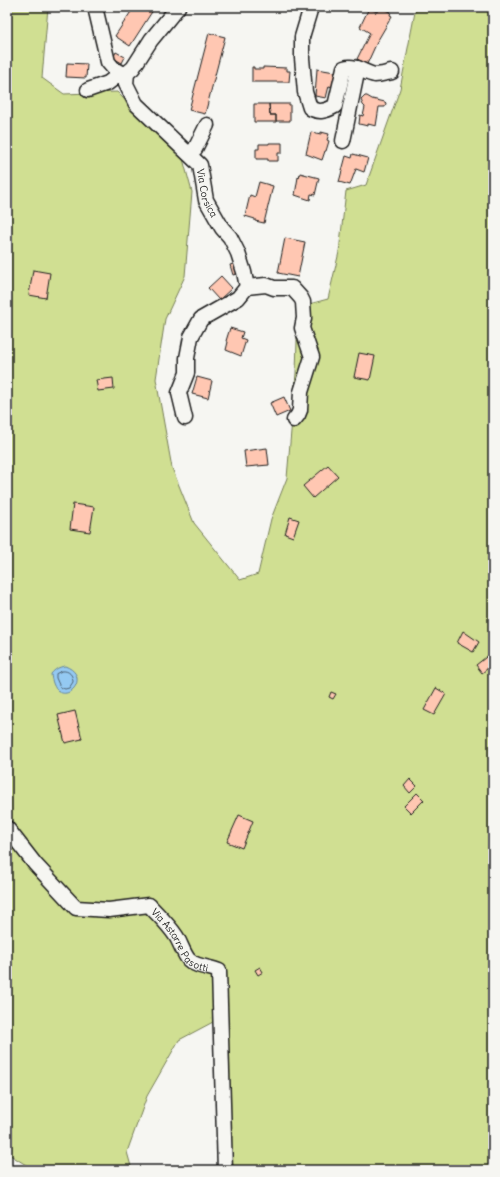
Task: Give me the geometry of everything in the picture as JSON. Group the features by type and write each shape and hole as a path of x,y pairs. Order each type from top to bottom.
{"street":[{"path":"97,7 108,62 114,69 124,73"},
{"path":"88,90 108,83 133,68 151,40 178,7"},
{"path":"311,7 302,38 304,92 310,108 316,111 325,111 335,106 344,68 350,66 374,75 382,75 392,72"},
{"path":"343,141 358,68"},
{"name":"Via Corsica","path":"124,73 126,84 136,104 200,166 206,200 222,228 230,237 238,253 247,287"},
{"path":"188,153 195,149 207,125"},
{"path":"185,418 181,408 179,393 187,372 187,358 191,337 201,319 238,298 247,287 266,285 274,288 292,288 301,298 304,318 302,328 312,357 301,392 300,410 294,420"},
{"name":"Via Astorre Pasotti","path":"7,828 35,864 76,908 109,910 149,905 176,936 189,960 218,971 225,1170"}],"green space":[{"path":"7,7 48,7 42,78 64,94 117,92 183,159 192,192 185,276 165,319 156,379 172,468 194,523 240,580 258,574 271,519 287,478 296,373 298,307 328,299 339,252 346,191 366,185 400,89 416,7 493,7 493,1170 221,1170 222,1120 213,1022 179,1040 147,1096 127,1152 132,1170 34,1170 7,1153"}],"water":[{"path":"65,666 74,672 77,678 76,685 72,690 66,693 60,692 54,686 51,674 57,668"}],"building":[{"path":"134,7 155,7 130,46 115,36"},
{"path":"379,7 391,12 390,15 392,16 378,40 367,64 357,59 370,33 360,27 369,8 377,12"},
{"path":"209,33 225,37 205,114 189,110"},
{"path":"116,52 125,57 122,63 113,58"},
{"path":"67,63 87,64 86,78 66,77"},
{"path":"252,67 254,67 254,69 263,69 263,67 287,68 287,71 290,71 289,82 252,82"},
{"path":"317,69 335,72 333,87 329,86 326,98 315,96"},
{"path":"365,96 386,103 385,107 379,107 376,126 359,124 360,115 363,116 365,107 361,100"},
{"path":"254,104 269,104 270,115 276,115 276,122 254,122"},
{"path":"269,104 290,104 290,121 276,121 276,115 270,115"},
{"path":"311,132 329,134 327,140 329,141 322,160 306,154"},
{"path":"282,143 282,153 278,153 278,161 256,159 256,149 259,149 259,144"},
{"path":"353,154 368,158 364,172 356,169 350,185 339,182 346,156 352,158"},
{"path":"300,173 319,178 315,195 311,194 310,200 295,195"},
{"path":"259,182 273,186 264,223 255,221 255,219 245,216 250,195 255,197"},
{"path":"285,238 305,242 298,277 278,273"},
{"path":"237,263 240,273 233,275 230,265"},
{"path":"33,270 50,273 46,298 29,295"},
{"path":"221,276 232,288 219,300 208,288"},
{"path":"230,328 243,332 241,338 246,340 241,356 226,350 228,342 226,341"},
{"path":"359,353 375,356 370,380 354,377"},
{"path":"197,377 212,381 208,398 192,394"},
{"path":"113,378 114,389 98,391 96,380"},
{"path":"284,397 290,411 276,417 270,403"},
{"path":"267,448 269,465 246,467 244,451"},
{"path":"328,465 338,476 313,498 303,486"},
{"path":"73,504 94,507 90,532 70,529"},
{"path":"290,517 299,520 293,537 285,534"},
{"path":"463,631 479,642 473,652 457,643"},
{"path":"490,654 493,658 493,664 482,673 476,665"},
{"path":"436,688 446,694 434,715 424,710"},
{"path":"331,692 336,694 333,699 329,697"},
{"path":"75,711 82,739 65,743 58,715"},
{"path":"410,779 417,786 410,793 404,786"},
{"path":"417,793 424,800 411,813 404,806"},
{"path":"239,815 253,821 242,848 227,842"},
{"path":"260,967 263,972 258,975 255,970"}]}
